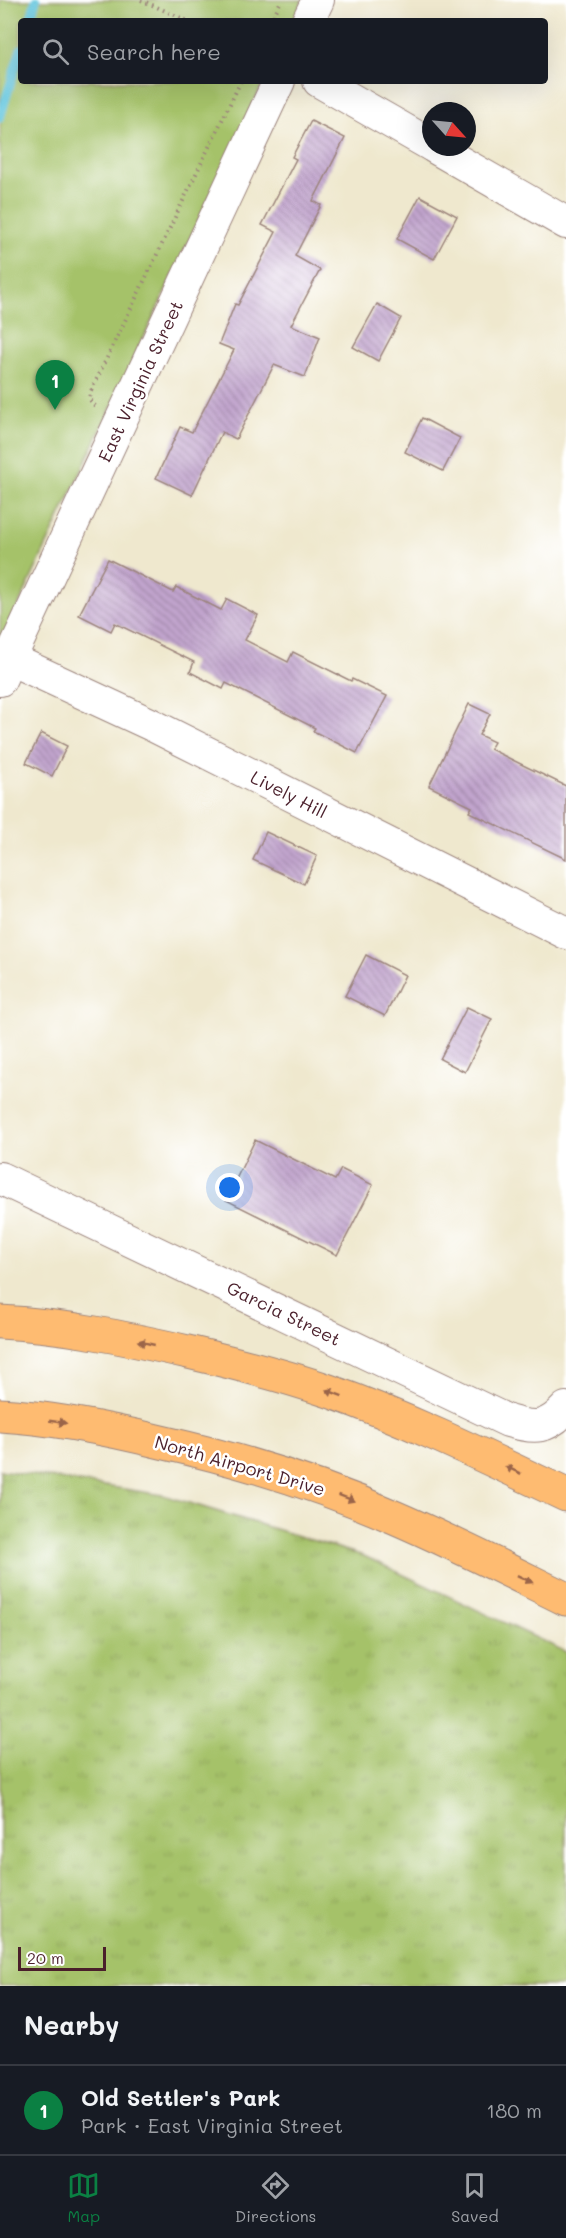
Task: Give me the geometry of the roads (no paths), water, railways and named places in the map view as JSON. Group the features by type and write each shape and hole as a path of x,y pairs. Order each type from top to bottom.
{"main road":[{"path":"0,1322 31,1323 134,1340 234,1363 327,1390 430,1431 566,1495"},
{"name":"North Airport Drive","path":"0,1415 116,1431 210,1453 297,1479 393,1516 566,1599"}],"street":[{"path":"309,18 318,0"},
{"name":"East Virginia Street","path":"5,670 278,84"},
{"path":"324,84 422,140"},
{"path":"449,156 566,223"},
{"name":"Lively Hill","path":"5,670 150,724 566,933"},
{"name":"Garcia Street","path":"0,1178 508,1421 525,1427 543,1426 556,1419 566,1408"}],"waterway":[{"path":"31,18 36,0"},
{"path":"0,118 18,59"}],"place":[{"name":"Old Settler's Park","path":"55,410"}]}
